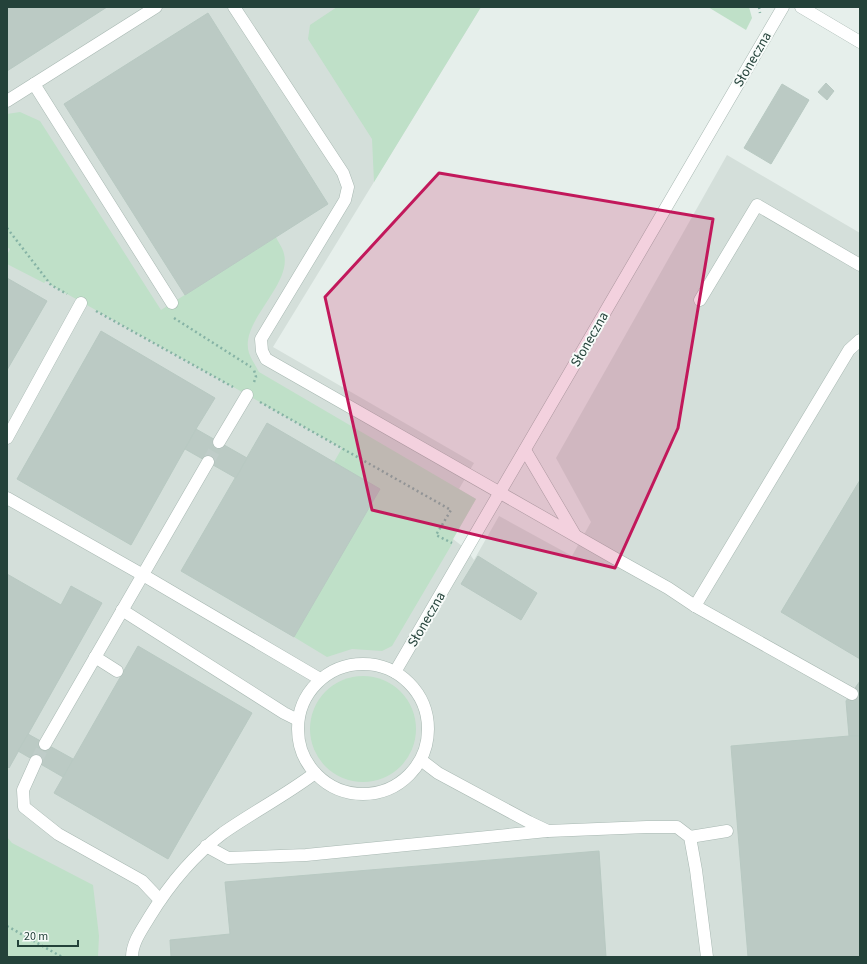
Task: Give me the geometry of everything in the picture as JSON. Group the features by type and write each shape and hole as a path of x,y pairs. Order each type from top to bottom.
{"street":[{"path":"7,102 156,7"},
{"path":"234,7 343,173 348,187 345,200 261,339 262,351 266,359 668,588 695,606 852,694"},
{"name":"Słoneczna","path":"395,672 783,7"},
{"path":"803,8 860,42"},
{"path":"34,84 172,303"},
{"path":"700,300 757,205 860,265"},
{"path":"7,438 81,303"},
{"path":"695,606 849,350 860,340"},
{"path":"219,442 247,395"},
{"path":"525,450 576,536"},
{"path":"46,744 208,462"},
{"path":"7,498 143,575 320,679"},
{"path":"122,610 284,713 298,720"},
{"path":"95,657 117,671"},
{"path":"364,663 380,666 395,672 410,683 421,697 427,714 429,732 421,760 405,780 389,789 372,794 354,794 336,789 315,773 309,766 301,749 297,731 298,720 306,696 320,679 334,670 349,665 364,663"},
{"path":"421,760 438,773 548,831"},
{"path":"36,761 23,790 24,807 58,834 142,881 160,900"},
{"path":"132,957 139,934 160,900 206,846 223,833 296,787 315,773"},
{"path":"206,846 228,858 306,855 548,831 677,827 690,837 707,957"},
{"path":"690,837 727,830"}],"path":[{"path":"7,926 62,957"}],"highlighted area":[{"path":"439,173 713,219 678,428 615,568 372,510 325,297"}],"shaded area":[{"path":"7,7 481,7 273,347 474,463 459,489 476,499 453,539 466,549 474,560 499,516 572,556 591,522 556,458 727,155 860,233 860,957 7,957"}],"green space":[{"path":"337,7 481,7 374,182 372,139 308,39 310,25"},
{"path":"708,7 749,7 752,18 746,30"},
{"path":"20,112 40,121 161,310 276,237 284,254 284,266 274,291 251,329 248,341 249,353 259,372 476,499 453,539 452,544 392,646 382,651 352,649 327,657 294,637 334,462 342,448 51,285 47,280 44,283 7,264 7,255 10,249 7,247 7,114"},
{"path":"363,676 383,680 401,691 412,709 416,729 412,749 401,767 383,778 363,782 343,778 325,767 314,749 310,729 314,709 325,691 343,680"},
{"path":"7,837 12,843 93,885 99,936 98,957 7,957"}],"building":[{"path":"7,7 107,7 7,71"},
{"path":"208,13 328,204 185,295 64,104"},
{"path":"826,83 834,91 827,100 818,92"},
{"path":"782,84 809,100 771,164 744,148"},
{"path":"7,278 47,301 7,370"},
{"path":"101,331 215,398 131,545 17,479"},
{"path":"267,423 380,489 294,637 181,571"},
{"path":"196,429 247,458 236,478 185,449"},
{"path":"860,480 860,659 781,612"},
{"path":"478,556 537,593 521,620 461,584"},
{"path":"7,574 61,605 71,586 102,603 9,768 7,766"},
{"path":"138,646 252,713 168,859 54,793"},
{"path":"860,681 860,736 849,736 846,701"},
{"path":"28,734 73,759 63,777 18,751"},
{"path":"860,736 860,957 748,957 731,746"},
{"path":"599,851 606,957 171,957 170,940 230,934 225,882"}],"tunnel":[{"path":"208,462 219,442"},
{"path":"36,761 45,744"}]}
